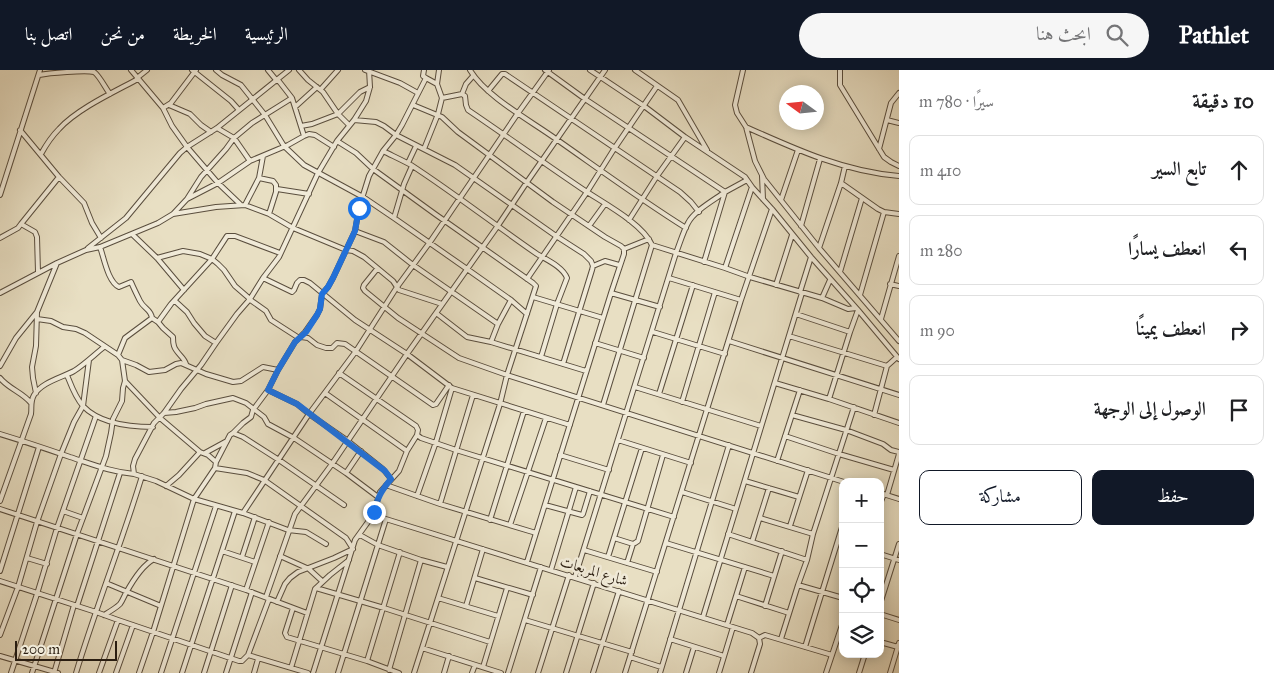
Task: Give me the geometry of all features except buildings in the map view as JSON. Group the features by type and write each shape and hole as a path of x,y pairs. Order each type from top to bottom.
{"street":[{"path":"131,70 163,108 172,126 187,147 218,182 242,205"},
{"path":"40,154 51,138 67,121 147,70"},
{"path":"216,70 224,77 241,85 264,115 284,146 304,165 363,198 430,242 511,300 527,314"},
{"path":"268,70 292,98 304,136"},
{"path":"86,250 126,218 187,147 217,128 289,70"},
{"path":"300,70 308,80 319,88 338,114 349,125"},
{"path":"295,107 338,70"},
{"path":"424,70 423,76 437,84"},
{"path":"424,149 438,114 442,98 437,84 439,70"},
{"path":"470,70 488,91 518,113 600,171 686,228"},
{"path":"590,70 644,106 685,137 745,176 752,187 830,280 898,358 887,366 874,415"},
{"path":"0,581 211,652 242,661 248,656 288,530 300,506 332,464 442,304 498,227 605,70"},
{"path":"635,70 678,100 708,151"},
{"path":"743,70 735,104 737,114 746,127 755,161 762,176 819,248 899,341"},
{"path":"840,70 840,85 884,157 899,166"},
{"path":"0,195 40,72 93,71 110,94"},
{"path":"163,108 168,105 194,71 231,101 239,110"},
{"path":"134,474 133,463 152,427 250,299 280,254 318,173 337,141 366,101 370,87 368,71 418,93"},
{"path":"243,513 309,414 356,351 397,287 445,221 548,71 586,99 725,192"},
{"path":"488,91 504,73 680,192 698,212"},
{"path":"462,94 466,84 474,76"},
{"path":"138,673 153,632 194,499 215,468 216,462 230,435 250,417 268,390 295,342 306,332 317,315 320,309 322,294 333,278 355,231 359,208 369,176 396,135 426,78"},
{"path":"527,279 657,86"},
{"path":"301,126 338,114 360,92 370,87"},
{"path":"879,148 891,103 897,98 899,93"},
{"path":"442,98 462,94"},
{"path":"462,94 466,96 468,110 629,220 644,232 652,245 603,405"},
{"path":"0,293 38,272 86,250 100,247 158,223 172,214 187,199 201,177 234,138 252,123 292,98"},
{"path":"168,105 190,114 211,132"},
{"path":"412,105 438,114 447,120 458,132 624,249"},
{"path":"354,120 376,122 416,146 450,162 584,254 590,261 593,266 592,270 563,364"},
{"path":"887,120 899,123"},
{"path":"746,127 820,159 856,169 899,176"},
{"path":"217,128 234,138 250,161"},
{"path":"20,130 84,203 101,238"},
{"path":"187,199 250,161 309,134 315,135 334,147"},
{"path":"629,220 656,176 685,137"},
{"path":"337,141 536,286 414,673"},
{"path":"394,218 416,146"},
{"path":"781,200 798,150"},
{"path":"384,151 410,164 564,272 567,278 541,357"},
{"path":"242,205 259,178 263,156"},
{"path":"801,226 820,159"},
{"path":"819,248 846,166"},
{"path":"762,176 763,199"},
{"path":"0,238 18,228 60,177"},
{"path":"259,178 273,181 276,185 277,189 268,214"},
{"path":"575,578 676,253 686,228 692,217 698,212 725,192 747,180"},
{"path":"841,183 878,209 884,212 899,214"},
{"path":"725,268 752,187"},
{"path":"277,189 308,194"},
{"path":"704,262 725,192"},
{"path":"840,272 862,198"},
{"path":"589,226 604,204"},
{"path":"172,214 242,205 268,214 293,228 362,255 393,281 402,292 442,304"},
{"path":"625,673 741,300 772,209"},
{"path":"860,295 884,212"},
{"path":"21,224 35,232 37,237 38,272"},
{"path":"355,231 384,242 413,265 498,324"},
{"path":"132,234 157,258 184,290"},
{"path":"776,285 792,234"},
{"path":"158,322 212,259 225,238 235,236 280,254"},
{"path":"624,249 649,239"},
{"path":"652,245 822,298 848,309 857,309"},
{"path":"100,247 114,284 119,287 131,282 140,302 150,311 152,318 173,337 174,346 186,364"},
{"path":"527,562 624,249"},
{"path":"157,258 183,251 200,254 212,259 224,270 235,286 266,311 271,320 300,338 308,338 313,343 326,348 330,349 340,342 356,351 433,406 451,386"},
{"path":"881,319 899,256"},
{"path":"703,617 796,314 811,257"},
{"path":"593,266 603,261 619,265"},
{"path":"0,366 16,338 37,312 58,263"},
{"path":"377,269 364,285 363,288 367,293 384,308 458,358 507,376 839,480"},
{"path":"263,278 292,292 301,279 310,283 350,316 451,386 500,404 570,425"},
{"path":"669,278 741,300"},
{"path":"822,298 830,280"},
{"path":"890,284 899,286"},
{"path":"659,394 693,285"},
{"path":"682,402 715,292"},
{"path":"611,293 660,307"},
{"path":"533,296 603,318"},
{"path":"491,342 511,300"},
{"path":"175,301 187,312 205,336 216,343"},
{"path":"830,399 857,309"},
{"path":"36,393 32,367 35,353 37,312"},
{"path":"436,313 467,336 586,371"},
{"path":"796,314 850,332"},
{"path":"118,355 125,338 152,318"},
{"path":"37,319 81,331 118,355 122,360 126,382 160,418 200,452 205,453 216,462"},
{"path":"652,332 725,354"},
{"path":"789,336 887,366"},
{"path":"729,342 899,395"},
{"path":"595,343 644,358"},
{"path":"0,501 32,411 31,403 36,393 48,383 67,375 104,347"},
{"path":"0,635 18,587 37,522 74,422 83,406 89,360"},
{"path":"122,360 151,372 165,370 176,364 186,364 197,370 233,382 241,381 263,367 278,370"},
{"path":"313,673 352,549 373,515 378,497 399,471 418,430 416,426 377,398 339,374"},
{"path":"67,375 75,394 83,406 96,416 113,423 152,427"},
{"path":"0,378 8,386 24,395 31,403"},
{"path":"32,673 77,534 106,456 113,419 122,401 123,388 126,382"},
{"path":"775,382 899,423"},
{"path":"418,496 436,442 451,386"},
{"path":"635,387 761,426"},
{"path":"268,390 293,401 361,451 383,469 391,479"},
{"path":"778,461 800,390"},
{"path":"325,393 407,451"},
{"path":"440,504 473,395"},
{"path":"164,413 176,412 233,398 246,403 264,417 268,424 294,438 378,497"},
{"path":"781,639 854,407"},
{"path":"490,520 524,411"},
{"path":"792,415 846,430 883,444 899,453 884,494 899,499"},
{"path":"11,673 57,528 96,416"},
{"path":"510,525 546,418"},
{"path":"233,433 243,437 279,460 344,506"},
{"path":"0,434 100,468 152,479 194,499 243,513 288,530 306,532 326,544"},
{"path":"417,435 431,442 436,442 456,450 674,517"},
{"path":"785,436 894,470"},
{"path":"618,440 691,463"},
{"path":"205,453 227,441"},
{"path":"660,673 729,445"},
{"path":"0,570 39,447"},
{"path":"608,557 642,448"},
{"path":"346,473 361,451"},
{"path":"166,486 200,452"},
{"path":"560,455 608,470"},
{"path":"627,563 633,544 638,541 663,455"},
{"path":"215,468 247,473 264,480 346,538 352,549"},
{"path":"790,526 808,470"},
{"path":"0,656 55,673 75,606 120,472"},
{"path":"76,673 142,476"},
{"path":"745,481 799,497"},
{"path":"386,485 440,504 536,533"},
{"path":"551,570 576,487"},
{"path":"752,542 769,488"},
{"path":"545,505 579,515 583,514 590,491"},
{"path":"682,492 736,509"},
{"path":"161,673 216,506"},
{"path":"0,509 232,585 307,613"},
{"path":"63,511 83,518"},
{"path":"182,673 234,511"},
{"name":"شارع المربعات","path":"373,515 733,626 752,633 759,638"},
{"path":"242,557 255,517"},
{"path":"760,518 814,534"},
{"path":"338,673 386,519"},
{"path":"246,590 269,522"},
{"path":"728,534 807,560"},
{"path":"360,535 378,545 447,567"},
{"path":"806,647 839,535"},
{"path":"614,538 633,544"},
{"path":"666,544 774,576"},
{"path":"884,594 897,560 899,544"},
{"path":"277,602 285,584 298,572 309,569 352,549"},
{"path":"466,606 483,549"},
{"path":"584,550 657,572"},
{"path":"222,551 255,562"},
{"path":"764,606 782,551"},
{"path":"367,661 400,552"},
{"path":"884,555 897,560"},
{"path":"280,556 303,565 322,581"},
{"path":"27,558 47,564"},
{"path":"104,615 122,602 126,592 145,565 154,559"},
{"path":"291,668 316,588 349,560"},
{"path":"389,670 421,560"},
{"path":"508,673 541,567"},
{"path":"727,625 745,567"},
{"path":"538,673 569,575"},
{"path":"475,578 533,594"},
{"path":"106,583 161,606"},
{"path":"566,673 594,583"},
{"path":"204,673 232,585"},
{"path":"798,586 839,597"},
{"path":"316,588 490,642"},
{"path":"483,667 507,588"},
{"path":"593,673 619,591"},
{"path":"226,673 252,592"},
{"path":"736,596 789,614"},
{"path":"438,598 498,616"},
{"path":"293,608 287,637 367,661 399,673"},
{"path":"884,615 899,620"},
{"path":"99,673 118,620"},
{"path":"525,620 632,652"},
{"path":"116,673 133,625"},
{"path":"719,673 733,626"},
{"path":"752,673 760,644 759,638 765,635 832,655"},
{"path":"826,673 839,636"},
{"path":"670,639 724,656"},
{"path":"884,643 898,645 890,673"},
{"path":"686,673 694,646"},
{"path":"422,648 501,673"},
{"path":"248,656 308,673"},
{"path":"444,673 449,656"},
{"path":"630,657 662,667"},
{"path":"254,673 258,658"},
{"path":"859,673 864,658"},
{"path":"472,673 475,665"},
{"path":"281,673 283,666"}],"route":[{"path":"359,208 355,231 333,278 322,294 320,309 306,332 295,342 268,390 293,401 385,471 391,479 382,489 374,512"}]}
